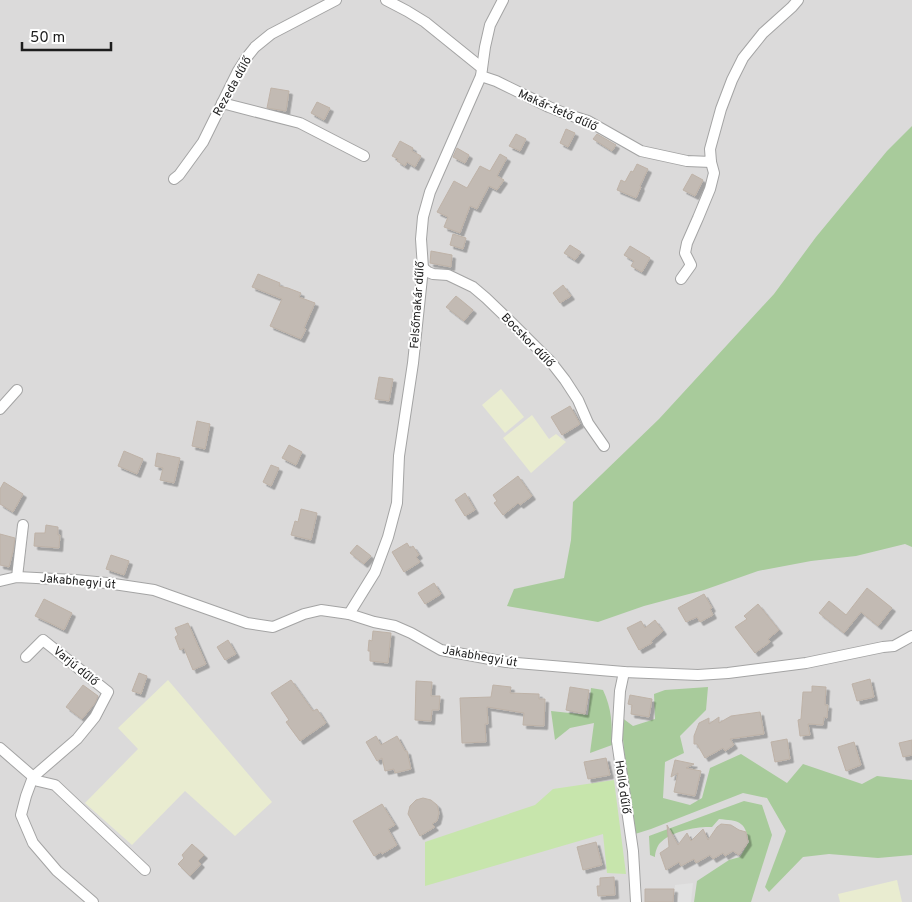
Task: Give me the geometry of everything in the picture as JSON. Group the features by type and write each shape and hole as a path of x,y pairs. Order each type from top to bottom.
{"street":[{"name":"Rezeda dűlő","path":"174,179 203,142 238,71 255,47 271,34 336,0"},
{"path":"386,0 425,22 482,72"},
{"name":"Felsőmakár dűlő","path":"349,614 374,572 388,537 397,503 399,456 413,363 423,268 421,239 423,217 430,192 482,72 490,25 503,0"},
{"path":"681,279 691,265 685,253 710,189 714,173 710,149 721,109 732,80 743,58 763,33 798,0"},
{"name":"Makár-tető dűlő","path":"482,72 549,107 588,121 640,151 687,160 711,162"},
{"path":"222,102 300,123 364,156"},
{"name":"Bocskor dűlő","path":"423,268 428,272 448,275 473,287 551,362 578,400 588,422 604,446"},
{"path":"0,409 17,390"},
{"path":"17,577 23,525"},
{"name":"Jakabhegyi út","path":"0,581 17,577 107,583 154,590 246,623 258,625 273,626 304,614 321,610 349,614 395,626 442,650 506,662 624,672 698,675 806,663 894,646 912,636"},
{"name":"Varjú dűlő","path":"26,656 43,640 108,692 95,717 77,740 33,777"},
{"name":"Holló dűlő","path":"624,672 620,691 617,741 633,851 636,902"},
{"path":"0,748 38,781 55,785 145,870"},
{"path":"33,777 21,815 33,843 57,872 93,902"}],"shaded area":[{"path":"0,0 912,0 912,902 0,902"},
{"path":"693,883 691,902 674,902 675,885"}],"green space":[{"path":"912,126 912,547 905,544 856,556 811,561 758,571 704,590 644,606 598,622 507,606 514,589 564,578 571,540 573,502 659,419 774,294 816,237 887,151"},
{"path":"501,389 524,417 505,433 482,405"},
{"path":"532,415 549,439 556,434 566,442 531,473 503,438"},
{"path":"168,680 272,802 235,836 185,791 132,845 85,803 138,749 118,728"},
{"path":"708,687 706,710 680,736 684,753 665,762 663,798 690,805 702,798 710,768 741,754 787,783 803,764 862,784 877,776 912,780 912,855 878,858 829,854 803,857 769,892 765,887 786,831 767,798 743,793 635,834 631,827 621,717 633,726 655,719 654,694 665,690"},
{"path":"591,688 603,690 606,697 611,717 612,745 590,753 594,723 570,728 555,740 551,711 588,715"},
{"path":"614,780 626,874 607,873 603,834 425,886 425,842 535,805 553,789"},
{"path":"744,801 762,805 772,835 751,902 694,902 697,881 729,860 740,857 749,842 743,826 736,821 719,819 712,827 692,828 678,832 660,843 655,857 650,855 649,836"},
{"path":"897,880 902,902 840,902 838,894"}],"building":[{"path":"271,88 289,91 286,111 267,108"},
{"path":"317,102 330,108 324,120 311,113"},
{"path":"566,129 575,133 568,147 560,143"},
{"path":"516,134 526,139 520,151 509,146"},
{"path":"597,134 616,145 612,151 593,139"},
{"path":"400,141 413,148 412,151 421,156 415,167 407,162 405,166 392,156"},
{"path":"457,148 469,155 465,163 453,157"},
{"path":"500,154 507,158 497,176 504,180 497,190 489,186 477,209 470,206 460,233 444,227 448,217 437,212 454,181 467,188 480,166 490,171"},
{"path":"637,164 648,169 636,198 617,190 621,180 625,182"},
{"path":"692,174 703,180 695,196 683,190"},
{"path":"453,234 466,238 463,249 450,245"},
{"path":"570,245 581,252 575,260 564,253"},
{"path":"630,246 650,258 642,272 631,266 634,261 624,255"},
{"path":"431,251 452,255 451,267 430,263"},
{"path":"258,274 280,283 279,286 301,293 299,297 315,303 301,339 270,326 282,299 252,287"},
{"path":"563,285 571,296 560,303 553,293"},
{"path":"456,296 473,310 464,321 446,307"},
{"path":"379,377 393,379 389,401 375,399"},
{"path":"570,406 580,424 562,435 551,417"},
{"path":"197,421 210,424 205,449 192,446"},
{"path":"289,445 302,452 296,465 282,458"},
{"path":"124,451 143,459 137,474 118,466"},
{"path":"157,453 180,458 174,483 160,480 163,468 155,466"},
{"path":"271,465 279,468 271,486 263,482"},
{"path":"518,476 532,496 520,505 518,503 503,515 494,503 497,501 493,495"},
{"path":"4,482 23,494 13,512 0,504 0,489"},
{"path":"465,493 475,510 465,516 455,500"},
{"path":"301,509 317,513 311,540 291,535 295,521 298,522"},
{"path":"46,525 58,527 58,535 60,535 59,548 34,546 35,533 45,533"},
{"path":"0,534 15,538 9,567 0,565"},
{"path":"407,543 410,548 413,546 419,555 416,557 420,562 404,572 392,552"},
{"path":"357,545 371,556 364,564 350,553"},
{"path":"111,555 129,561 124,575 106,569"},
{"path":"434,583 441,594 425,604 418,593"},
{"path":"867,588 892,608 878,626 861,612 844,633 819,613 829,601 846,615"},
{"path":"704,594 712,608 710,609 713,615 700,622 697,617 686,622 678,608"},
{"path":"44,599 72,613 64,630 35,616"},
{"path":"758,604 779,630 768,639 770,642 755,653 735,627 747,619 744,616"},
{"path":"655,620 663,631 651,641 652,643 639,650 627,628 641,621 645,628"},
{"path":"188,623 206,664 193,670 184,648 180,650 175,637 178,635 175,628"},
{"path":"373,631 391,633 388,663 370,661 370,651 368,651 369,640 372,641"},
{"path":"228,640 236,654 225,660 217,647"},
{"path":"139,673 147,676 141,694 132,691"},
{"path":"870,679 874,697 857,701 852,684"},
{"path":"291,680 313,711 317,709 326,723 300,741 286,722 289,720 271,693"},
{"path":"416,681 432,682 431,696 440,696 439,710 432,710 431,721 415,720"},
{"path":"83,685 98,696 95,703 82,719 66,707"},
{"path":"493,685 511,687 510,693 539,694 539,699 545,699 544,726 523,725 524,713 487,707 488,724 485,724 486,742 462,743 460,698 491,697"},
{"path":"812,686 826,687 825,705 828,705 827,718 824,717 823,725 808,724 810,735 800,736 798,720 801,719 803,692 812,692"},
{"path":"570,687 589,690 585,714 566,710"},
{"path":"630,695 652,699 649,717 631,714 632,705 628,704"},
{"path":"760,712 764,734 730,739 734,745 725,751 723,748 705,758 697,744 694,744 694,736 699,723 709,718 709,724 719,717 719,723 731,716"},
{"path":"376,736 381,745 397,736 405,751 407,751 411,769 395,773 394,769 385,771 382,758 377,761 366,742"},
{"path":"787,739 790,759 775,762 771,742"},
{"path":"912,740 912,755 903,757 899,743"},
{"path":"854,742 861,765 846,771 838,747"},
{"path":"606,758 610,775 588,779 584,762"},
{"path":"675,760 694,764 686,768 701,771 695,796 674,792 678,773 671,777"},
{"path":"423,798 431,800 437,805 439,813 437,821 432,824 435,827 420,836 408,814 410,806 416,800"},
{"path":"382,804 395,825 388,829 397,845 382,854 381,852 374,856 353,821"},
{"path":"721,824 731,825 746,832 748,842 739,855 733,851 725,856 723,853 713,859 710,855 696,863 694,859 681,866 679,862 666,870 660,853 669,847 667,825 678,845 687,833 691,841 703,829 708,840"},
{"path":"596,842 602,865 583,870 577,847"},
{"path":"192,844 204,855 198,861 201,864 190,876 178,864 184,858 182,855"},
{"path":"614,877 615,895 598,896 597,886 600,886 600,878"},
{"path":"645,889 674,889 673,902 645,902"}]}
